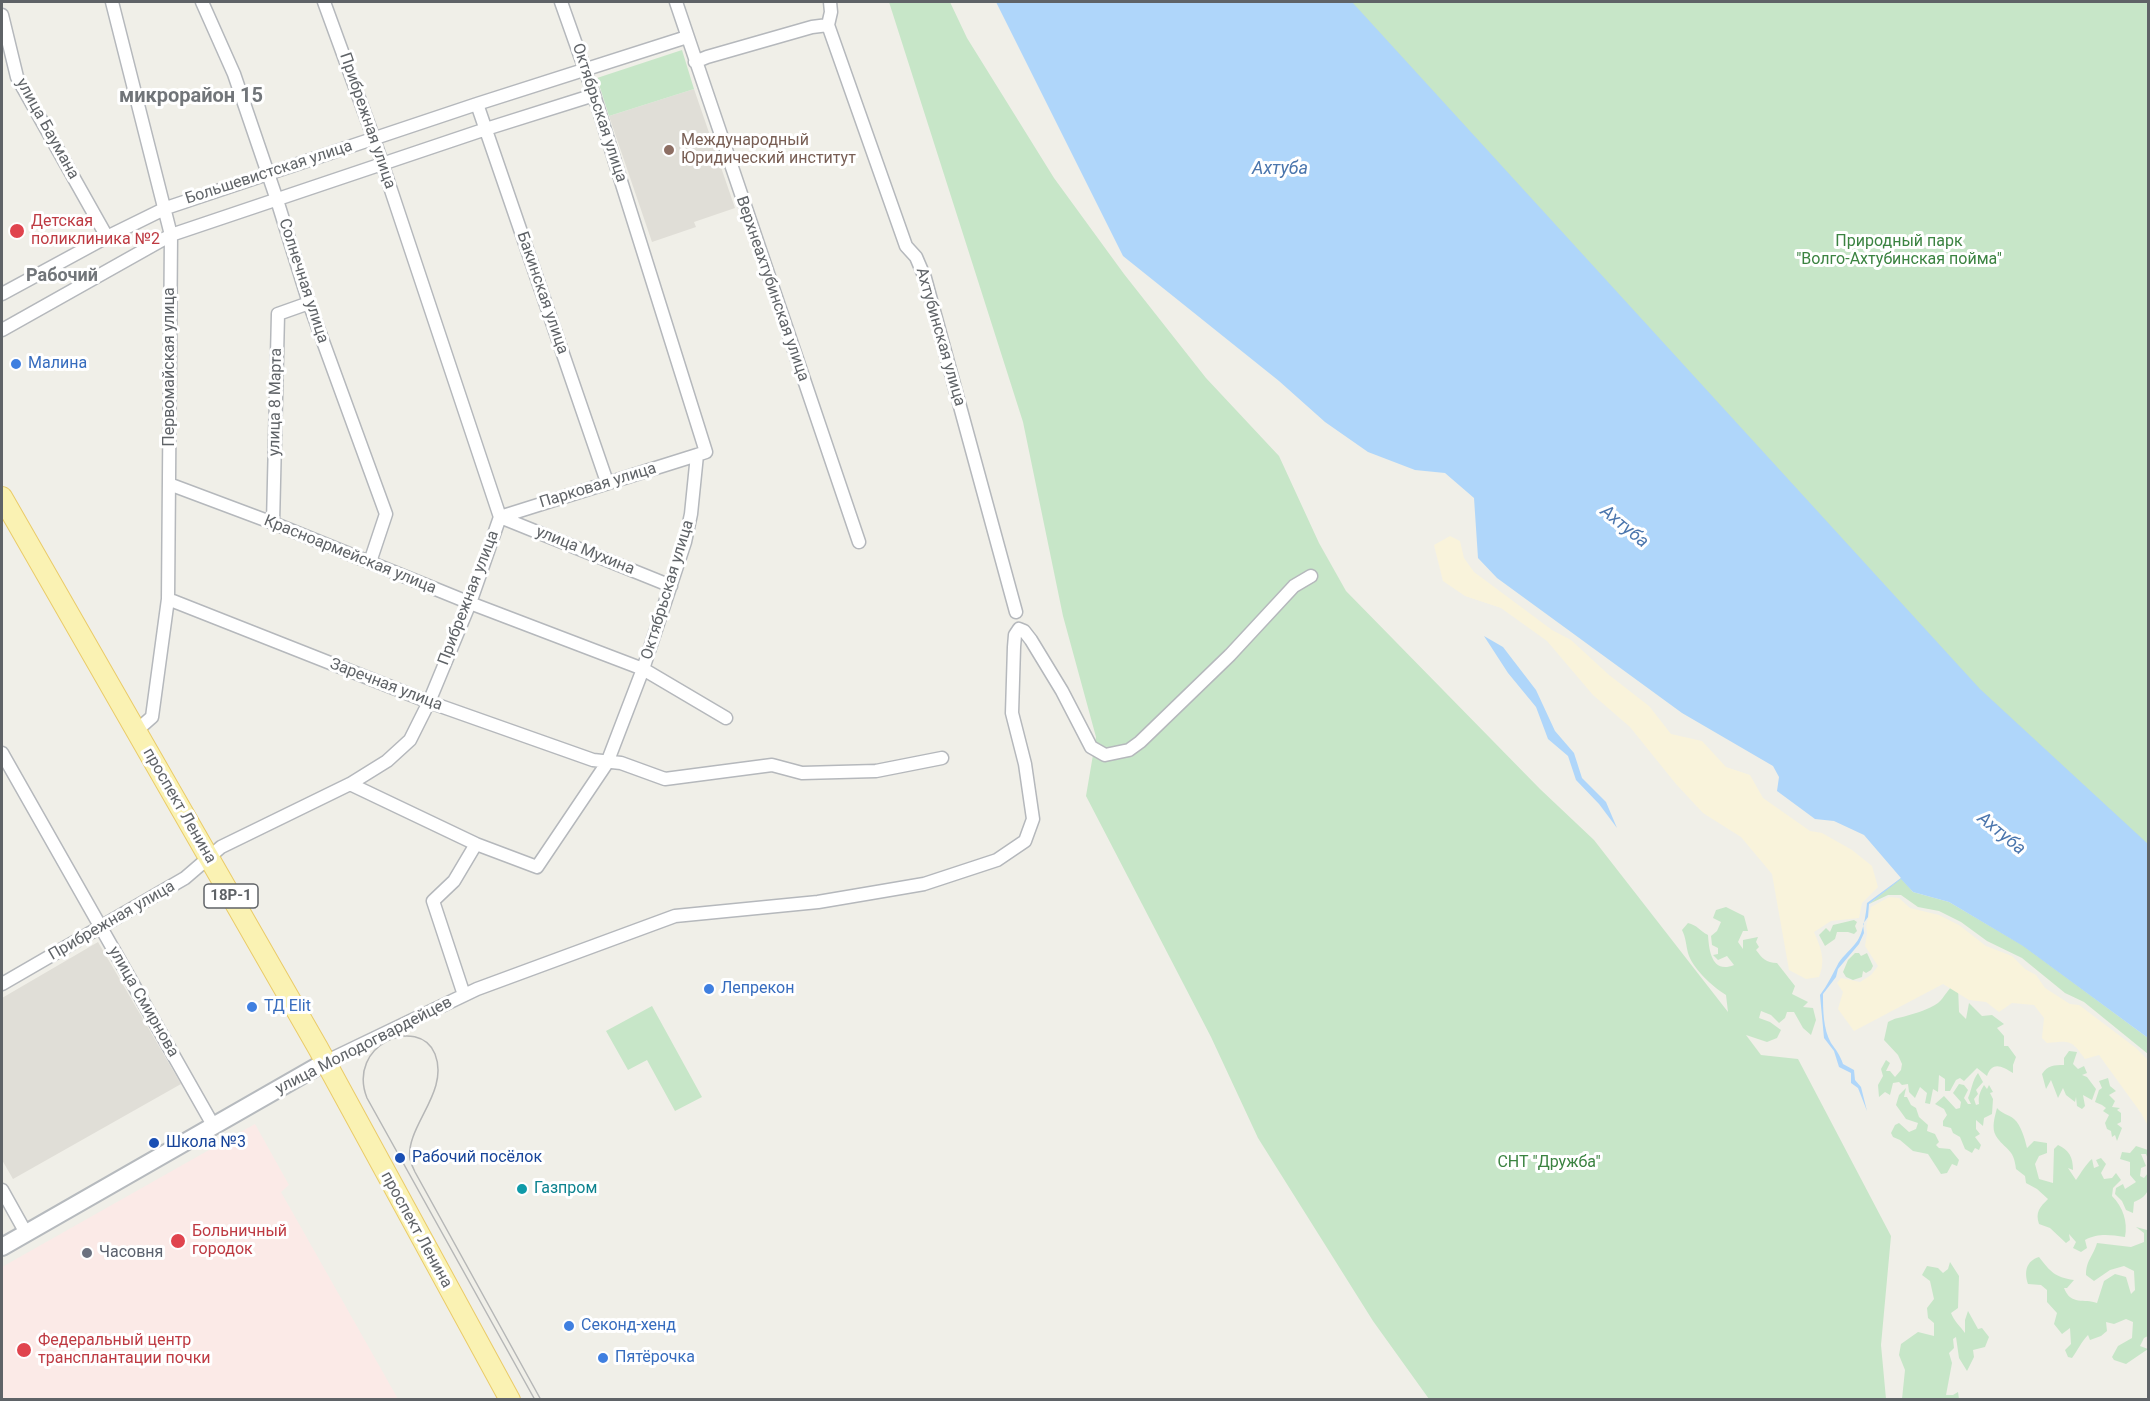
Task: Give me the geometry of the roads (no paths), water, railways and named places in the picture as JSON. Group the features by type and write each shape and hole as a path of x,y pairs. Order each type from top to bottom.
{"main road":[{"name":"проспект Ленина","path":"2,496 325,1062 510,1400"}],"street":[{"name":"Первомайская улица","path":"112,2 171,235 168,599 152,717 136,731"},
{"name":"Солнечная улица","path":"202,2 234,74 309,303 386,514 370,562"},
{"name":"Прибрежная улица","path":"3,978 101,928 185,878 221,847 350,784 387,760 410,740 429,702 470,603 500,517 374,139 324,2"},
{"name":"Октябрьская улица","path":"350,784 476,843 537,867 607,763 643,669 686,542 692,514 697,455 706,452 594,95 561,2"},
{"name":"Верхнеахтубинская улица","path":"676,2 859,542"},
{"name":"Ахтубинская улица","path":"830,2 831,12 828,25 906,246 916,257 925,278 1016,612"},
{"name":"улица Баумана","path":"2,15 17,77 107,237"},
{"path":"695,62 812,27 828,25"},
{"name":"Большевистская улица","path":"2,294 166,208 477,104 687,37"},
{"name":"Большевистская улица","path":"2,330 171,235 594,95"},
{"name":"Бакинская улица","path":"477,104 607,482"},
{"name":"улица 8 Марта","path":"273,523 278,314 309,303"},
{"name":"Парковая улица","path":"500,517 697,455"},
{"name":"Красноармейская улица","path":"169,484 643,669 726,718"},
{"name":"улица Мухина","path":"500,517 671,585"},
{"name":"улица Молодогвардейцев","path":"2,1247 325,1062 477,989 675,916 818,902 924,884 997,860 1024,841 1033,819 1025,764 1012,713 1015,634 1019,629 1024,631 1031,640 1062,691 1091,747 1105,755 1129,750 1140,742 1230,655 1294,586 1311,576"},
{"name":"Заречная улица","path":"168,599 429,702 593,760 621,763 665,779 772,765 802,773 876,771 942,758"},
{"name":"улица Смирнова","path":"2,753 213,1125"},
{"path":"464,995 433,901 454,881 476,843"},
{"path":"2,1190 26,1233"}],"water":[{"name":"Ахтуба","path":"996,2 1352,2 1980,689 2148,844 2148,1038 2023,946 1949,902 1913,892 1901,879 1869,904 1868,917 1864,922 1867,903 1901,878 1864,835 1834,821 1815,819 1777,791 1779,777 1773,766 1682,713 1497,578 1478,558 1474,498 1445,473 1415,470 1368,452 1325,422 1279,381 1123,256"},
{"path":"1484,636 1503,647 1536,690 1555,731 1574,753 1582,778 1606,802 1617,828 1599,804 1576,780 1568,756 1548,739 1536,707 1508,673"},
{"path":"1863,926 1864,933 1859,944 1838,969 1836,977 1823,994 1823,1006 1828,1038 1843,1064 1854,1070 1855,1080 1861,1087 1867,1111 1858,1088 1851,1083 1851,1073 1839,1067 1834,1051 1824,1038 1820,995 1841,960 1858,940"}],"tram line":[{"path":"535,1400 367,1098 363,1079 367,1063 375,1050 387,1041 401,1037 415,1037 427,1042 435,1054 438,1068 437,1082 414,1134 410,1147 410,1161 541,1400"}],"place":[{"name":"Международный Юридический институт","path":"669,150"},
{"name":"Детская поликлиника №2","path":"17,231"},
{"name":"Малина","path":"16,364"},
{"name":"Лепрекон","path":"709,989"},
{"name":"ТД Elit","path":"252,1007"},
{"name":"Школа №3","path":"154,1143"},
{"name":"Рабочий посёлок","path":"400,1158"},
{"name":"Газпром","path":"522,1189"},
{"name":"Больничный городок","path":"178,1241"},
{"name":"Часовня","path":"87,1253"},
{"name":"Секонд-хенд","path":"569,1326"},
{"name":"Федеральный центр трансплантации почки","path":"24,1350"},
{"name":"Пятёрочка","path":"603,1358"}],"district":[{"name":"микрорайон 15","path":"191,97"},
{"name":"Рабочий","path":"62,276"}],"park label":[{"name":"Природный парк \"Волго-Ахтубинская пойма\"","path":"1899,251"},
{"name":"СНТ \"Дружба\"","path":"1549,1163"}]}
